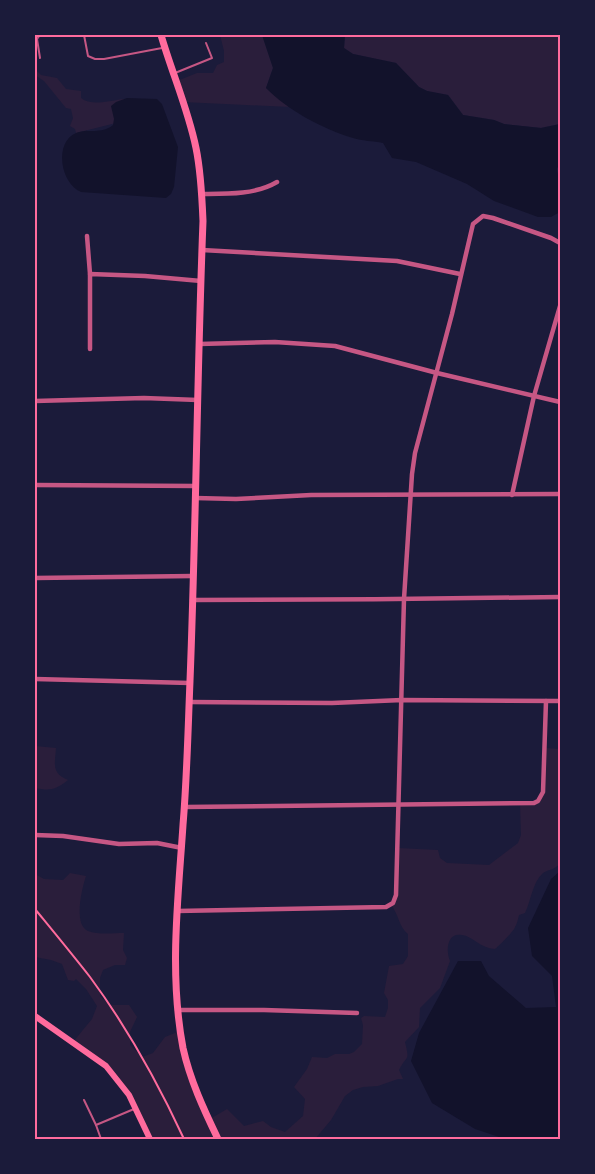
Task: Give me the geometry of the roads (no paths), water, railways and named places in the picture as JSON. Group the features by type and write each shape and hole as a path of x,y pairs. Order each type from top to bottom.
{"main road":[{"path":"161,35 196,148 201,194 202,250 190,683 175,970 177,1010 190,1073 198,1097 218,1139"},
{"path":"35,1016 106,1066 129,1095 150,1139"}],"street":[{"path":"201,194 231,194 266,188 277,182"},
{"path":"177,911 290,910 390,906 393,903 396,895 404,599 410,496 415,453 452,314 460,274 473,224 483,216 560,242"},
{"path":"86,236 90,274 90,349"},
{"path":"202,250 407,262 460,274"},
{"path":"90,274 200,280"},
{"path":"512,495 534,396 560,306"},
{"path":"199,344 275,342 335,346 437,373 560,402"},
{"path":"35,401 144,398 198,400"},
{"path":"35,485 196,486"},
{"path":"195,498 236,499 311,495 560,494"},
{"path":"35,578 193,576"},
{"path":"192,600 357,601 560,597"},
{"path":"35,679 190,683"},
{"path":"189,702 560,701"},
{"path":"185,807 523,803 538,801 543,792 546,702"},
{"path":"35,836 63,836 119,844 157,843 182,848"},
{"path":"177,1010 264,1010 357,1014"}],"lane":[{"path":"40,35 37,39 40,58"},
{"path":"84,35 88,56 94,59 104,59 164,48"},
{"path":"173,74 212,58 206,43"},
{"path":"84,1100 101,1139"},
{"path":"96,1125 136,1109"}]}
